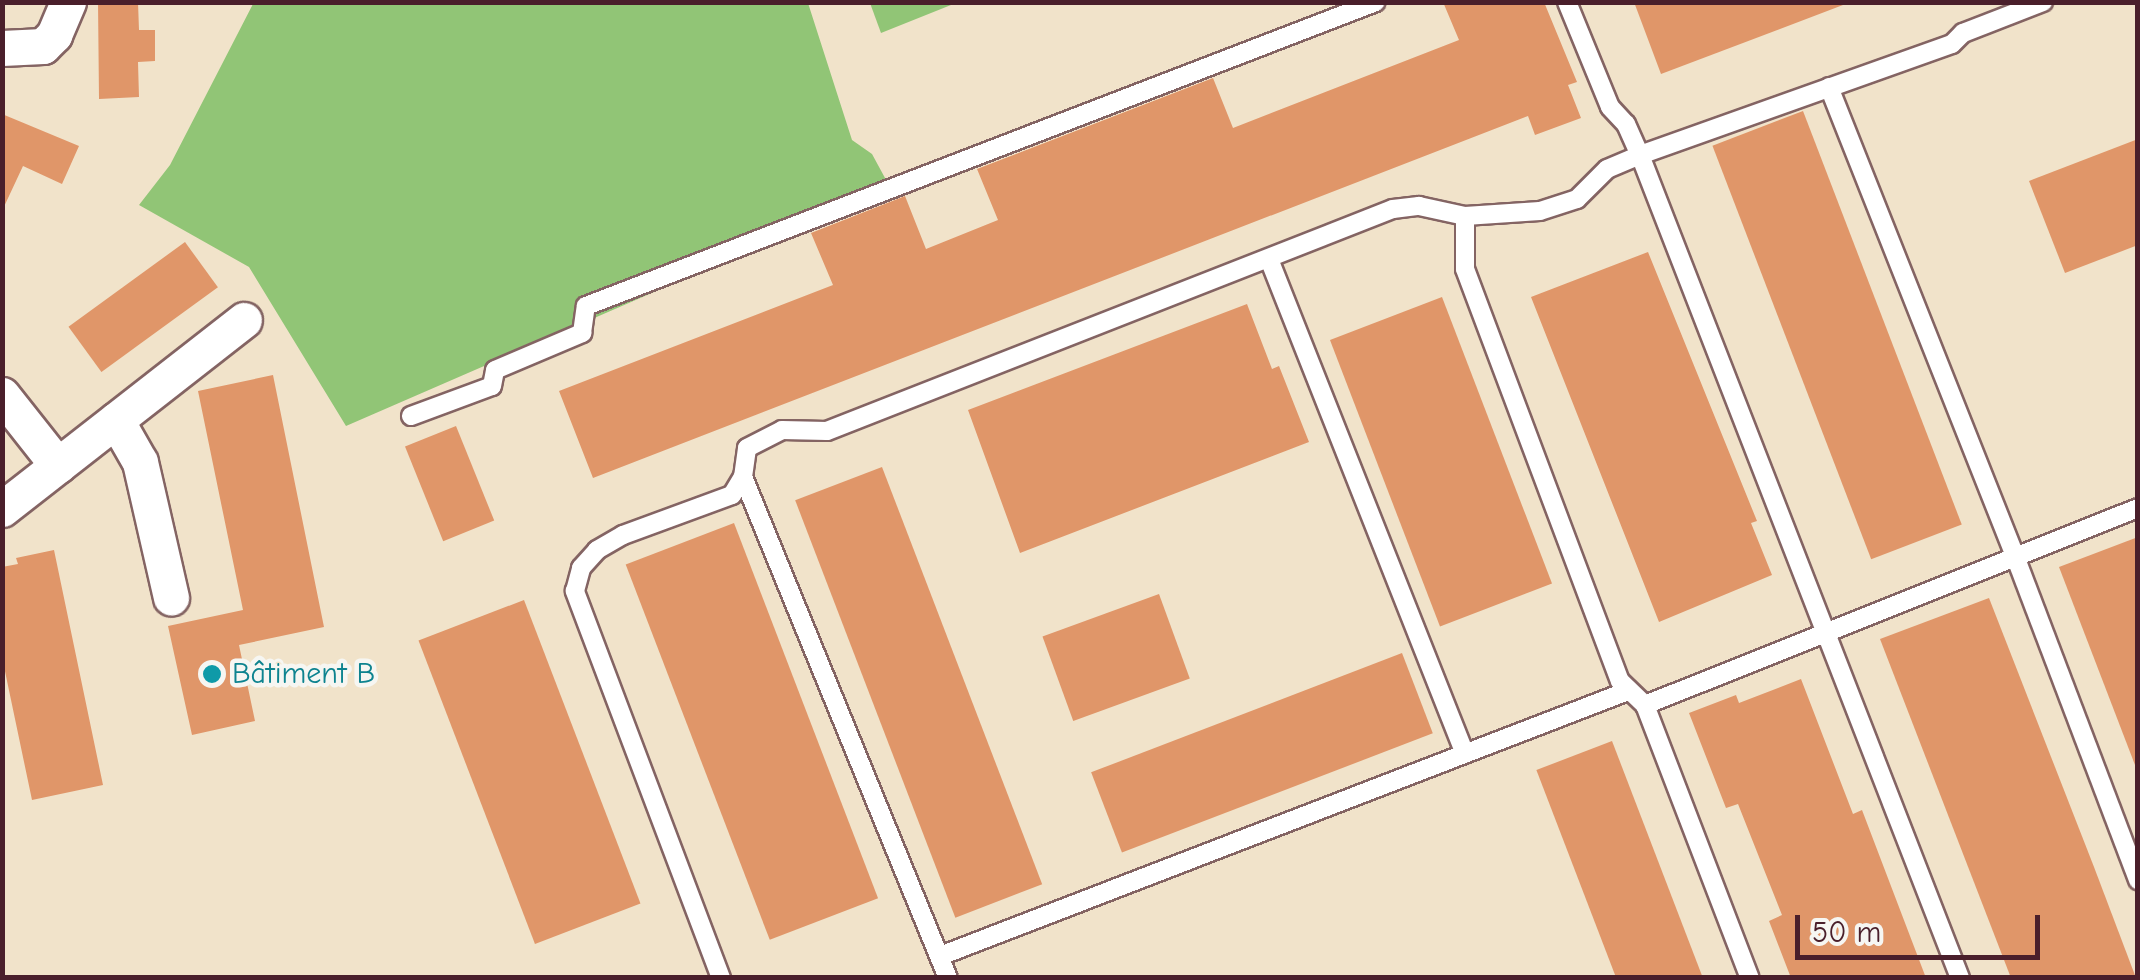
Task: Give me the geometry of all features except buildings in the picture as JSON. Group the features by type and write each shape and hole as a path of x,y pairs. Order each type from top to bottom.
{"street":[{"path":"2,48 43,46 54,35 68,2"},
{"path":"2,509 244,320"},
{"path":"2,395 58,466"},
{"path":"116,420 140,462 171,597"}],"lane":[{"path":"410,416 492,386 495,370 582,333 586,306 1376,2"},
{"path":"1568,2 1610,107 1626,124 1640,155 1960,978"},
{"path":"721,978 575,592 581,568 597,550 623,535 732,495 744,477 747,448 782,430 827,431 1393,210 1419,206 1465,216 1540,212 1577,198 1607,169 1640,155 1952,44 1962,33 2043,2"},
{"path":"1829,87 2016,556 2138,880"},
{"path":"1465,216 1465,269 1620,681 1644,704 1750,978"},
{"path":"1269,258 1464,754"},
{"path":"744,477 948,978"},
{"path":"1644,704 2138,508"},
{"path":"940,956 1628,691"}],"green space":[{"path":"254,2 808,3 852,140 872,154 891,189 346,426 249,267 139,205 170,165"},
{"path":"870,2 956,3 881,33"}],"place":[{"name":"Bâtiment B","path":"212,674"}]}
